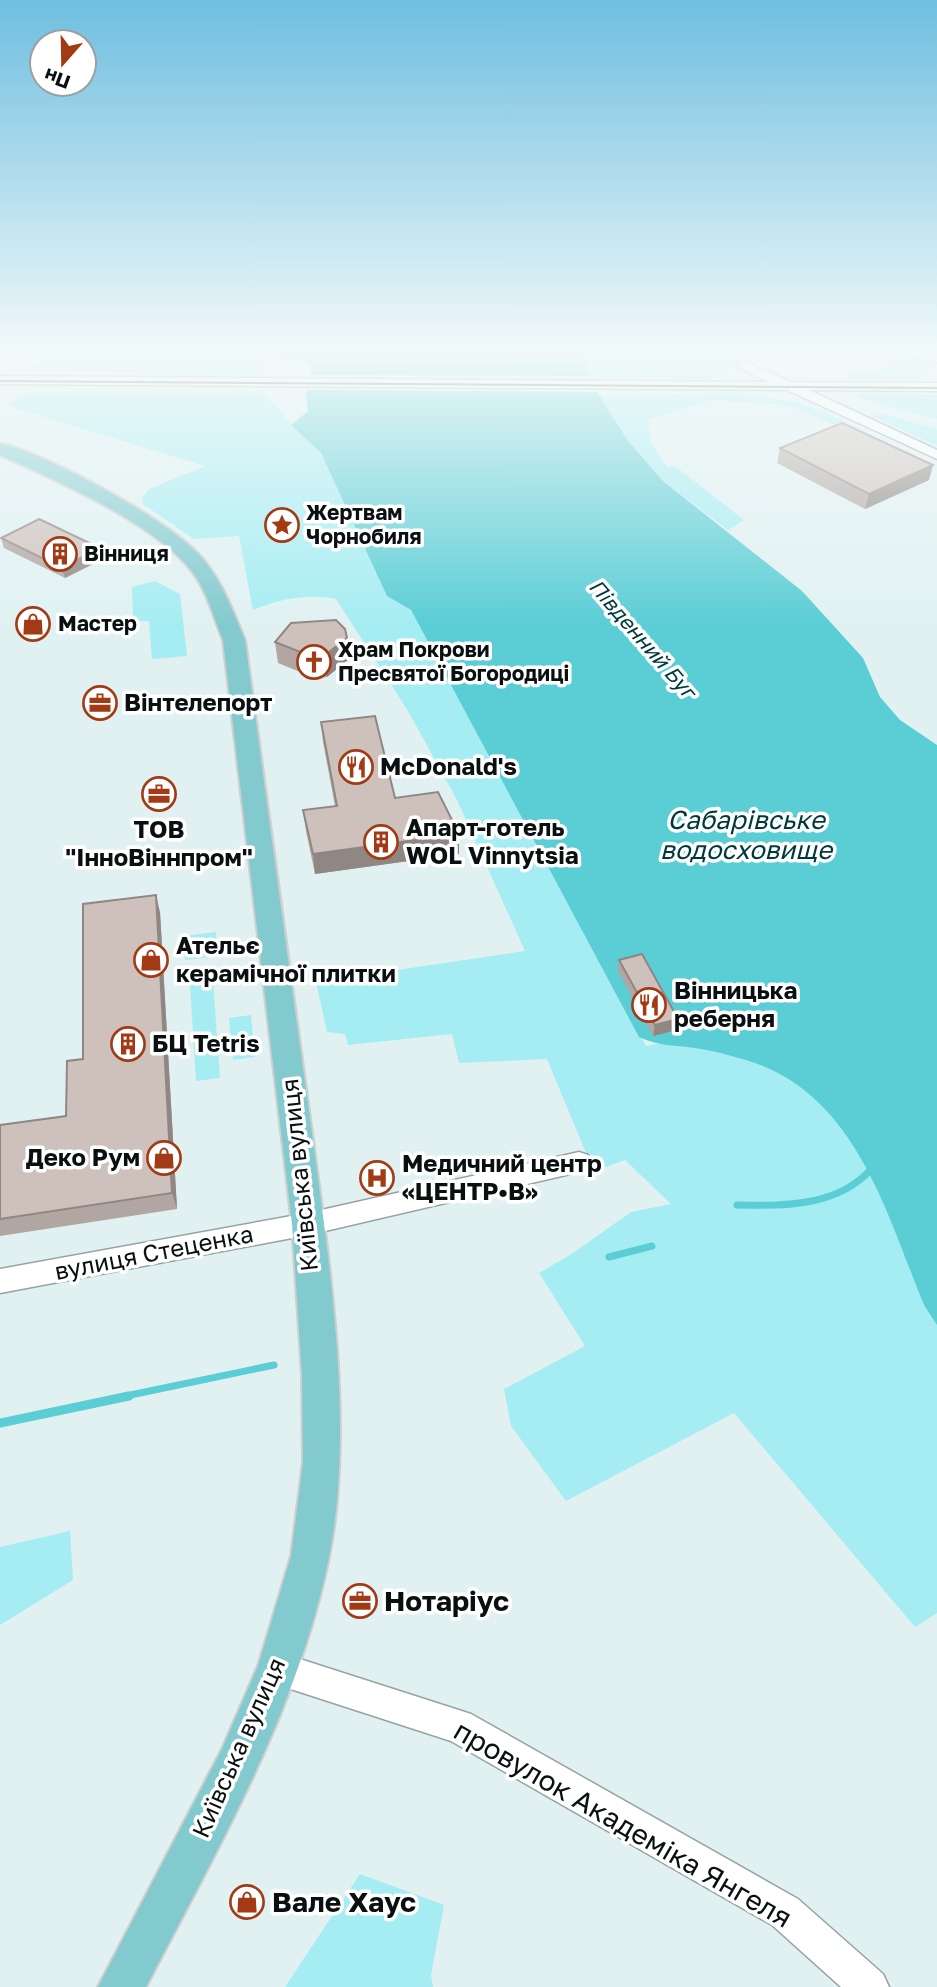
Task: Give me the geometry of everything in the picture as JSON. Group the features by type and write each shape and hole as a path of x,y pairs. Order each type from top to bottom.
{"main road":[{"name":"Київська вулиця","path":"0,448 97,492 175,544 195,562 209,581 234,640 308,1224 320,1375 321,1462 310,1556 278,1669 237,1764 121,1987"}],"street":[{"path":"907,441 937,455"},
{"name":"вулиця Стеценка","path":"0,1281 308,1224 579,1162"},
{"name":"провулок Академіка Янгеля","path":"278,1669 459,1726 785,1912 870,1987"}],"shaded area":[{"path":"122,441 309,441 321,453 387,596 411,610 646,1046 691,1036 765,1005 937,1263 937,1613 915,1627 734,1413 566,1501 511,1426 504,1389 585,1346 539,1273 573,1253 631,1212 671,1204 625,1160 603,1168 591,1165 547,1059 459,1063 452,1034 348,1045 345,1034 327,1032 316,982 525,951 457,800 408,711 336,599 293,598 253,610 239,536 194,539 143,504 142,498 149,489 205,466"},
{"path":"628,441 651,441 667,467 675,466 744,520 728,530 663,481"},
{"path":"872,441 882,441 937,468"},
{"path":"155,581 180,594 187,656 152,659 149,621 133,621 132,587"},
{"path":"216,932 217,956 185,960 183,936"},
{"path":"212,967 220,1078 196,1081 189,969"},
{"path":"251,1015 255,1057 233,1060 229,1018"},
{"path":"70,1531 73,1580 0,1625 0,1547"},
{"path":"360,1874 444,1905 431,1975 433,1987 285,1987"}],"water":[{"name":"Сабарівське водосховище","path":"308,441 628,441 663,481 802,591 863,658 880,697 900,720 937,745 937,1325 924,1305 882,1199 865,1165 845,1133 821,1105 792,1082 758,1064 715,1052 662,1044 639,1037 411,610 387,596 321,453"}],"building":[{"path":"798,441 880,441 933,465 869,494 780,448"},
{"path":"39,519 100,548 62,568 1,538"},
{"path":"336,620 345,629 347,638 325,655 313,657 275,642 291,623"},
{"path":"375,716 395,798 438,792 459,834 313,854 303,810 337,806 321,722"},
{"name":"БЦ Tetris","path":"156,895 172,1193 0,1219 0,1125 66,1116 67,1061 83,1059 83,904"},
{"path":"642,954 678,1019 655,1025 619,960"}],"waterway":[{"path":"737,1205 809,1202 843,1190 859,1181 872,1168"},
{"path":"609,1257 652,1246"},
{"path":"121,1397 274,1365"},
{"path":"0,1423 129,1396"}],"place":[{"name":"Жертвам Чорнобиля","path":"282,525"},
{"name":"Вінниця","path":"60,554"},
{"name":"Мастер","path":"33,624"},
{"name":"Храм Покрови Пресвятої Богородиці","path":"314,662"},
{"name":"Вінтелепорт","path":"100,703"},
{"name":"McDonald's","path":"356,767"},
{"name":"ТОВ \"ІнноВіннпром\"","path":"159,794"},
{"name":"Апарт-готель WOL Vinnytsia","path":"381,842"},
{"name":"Ательє керамічної плитки","path":"151,960"},
{"name":"Вінницька реберня","path":"649,1005"},
{"name":"БЦ Tetris","path":"128,1044"},
{"name":"Деко Рум","path":"164,1158"},
{"name":"Медичний центр «ЦЕНТР•В»","path":"377,1178"},
{"name":"Нотаріус","path":"360,1601"},
{"name":"Вале Хаус","path":"247,1902"}],"water label":[{"name":"Південний Буг","path":"642,639"}]}
